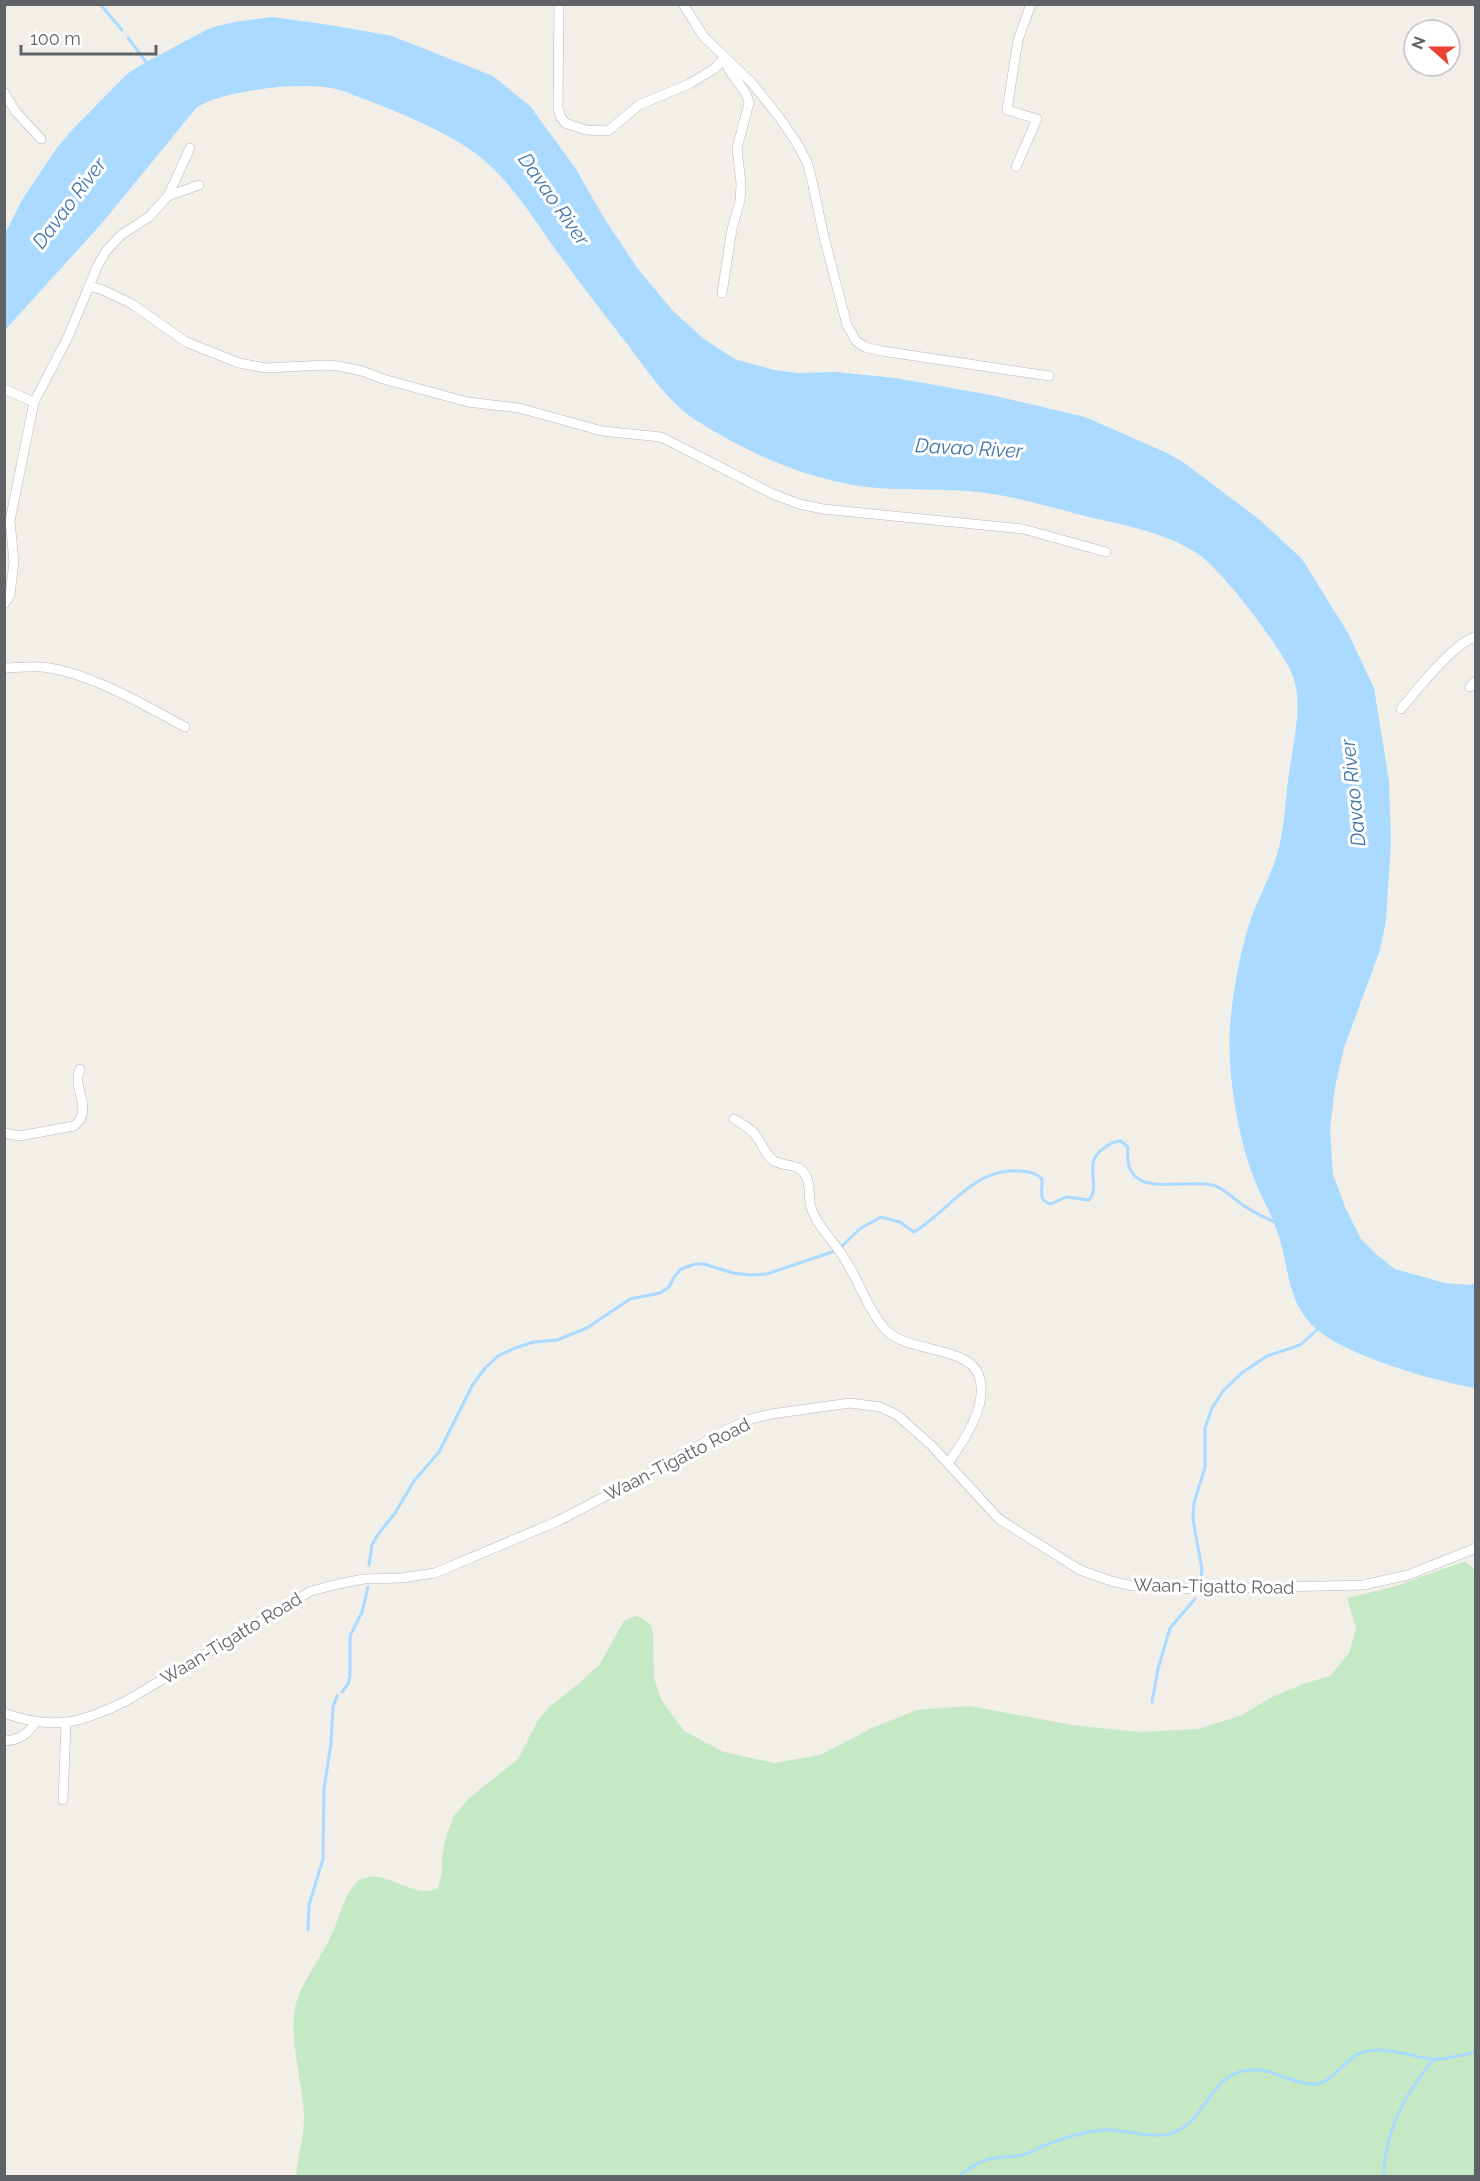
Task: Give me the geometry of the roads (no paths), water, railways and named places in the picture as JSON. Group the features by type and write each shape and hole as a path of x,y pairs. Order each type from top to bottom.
{"street":[{"path":"559,4 558,107 565,123 573,127 608,131 639,105 688,84 714,69 725,58"},
{"path":"683,4 695,26 752,83 780,117 807,162 847,326 856,341 865,347 882,351 1049,376"},
{"path":"1016,166 1037,119 1007,110 1018,40 1031,4"},
{"path":"722,292 732,229 740,201 741,184 737,148 749,103 748,97 726,68 725,58"},
{"path":"4,92 16,112 40,139"},
{"path":"4,604 10,595 14,562 10,521 12,506 34,402 68,337 106,251 121,235 149,217 168,196 190,148"},
{"path":"168,196 199,185"},
{"path":"89,286 104,290 132,304 186,342 248,366 266,368 325,365 362,371 468,402 519,408 602,431 661,437 773,494 799,504 823,509 1023,529 1106,552"},
{"path":"4,389 34,402"},
{"path":"1401,709 1434,670 1468,640 1476,637"},
{"path":"4,668 41,667 69,674 128,697 185,727"},
{"path":"4,1133 19,1136 74,1126 79,1122 84,1108 77,1081 80,1069"},
{"path":"734,1119 752,1130 776,1162 800,1168 806,1174 811,1207 818,1221 846,1259 870,1310 884,1329 893,1337 906,1343 957,1356 979,1373 982,1389 972,1424 962,1444 948,1462"},
{"name":"Waan-Tigatto Road","path":"4,1713 35,1723 66,1722 95,1716 126,1701 311,1591 364,1579 401,1578 435,1572 558,1521 728,1429 751,1419 850,1403 865,1403 897,1415 931,1444 991,1511 1025,1536 1080,1570 1111,1581 1133,1586 1194,1589 1363,1585 1408,1575 1476,1548"},
{"path":"63,1800 66,1722"},
{"path":"4,1741 17,1740 35,1723"}],"water":[{"name":"Davao River","path":"272,17 392,36 493,76 530,106 576,169 604,218 638,269 673,311 704,339 735,359 774,370 798,373 836,372 895,378 991,395 1085,417 1183,462 1260,520 1302,559 1348,633 1374,688 1389,781 1391,842 1386,921 1380,950 1344,1048 1335,1087 1330,1129 1333,1174 1345,1207 1361,1239 1395,1269 1445,1283 1470,1285 1475,1283 1475,1388 1414,1373 1367,1357 1328,1337 1314,1327 1303,1314 1295,1299 1278,1235 1247,1159 1232,1082 1229,1044 1231,1012 1247,931 1279,846 1298,706 1292,674 1276,646 1236,592 1198,554 1172,540 1143,530 1012,498 967,491 878,488 828,480 770,460 732,442 686,413 667,394 520,200 488,163 462,144 436,130 395,111 336,89 304,86 265,89 226,96 197,107 103,222 5,330 5,234 22,200 56,149 71,131 127,74 146,62 210,28"}],"waterway":[{"path":"100,4 122,30"},
{"path":"128,38 147,63"},
{"path":"842,1246 861,1228 881,1217 900,1222 914,1232 976,1183 990,1175 1005,1171 1024,1171 1037,1175 1042,1179 1042,1197 1051,1204 1066,1197 1089,1200 1094,1188 1093,1167 1097,1154 1114,1142 1121,1141 1128,1147 1129,1164 1134,1175 1144,1181 1156,1184 1213,1185 1224,1190 1249,1209 1277,1223"},
{"path":"369,1565 372,1545 377,1536 395,1513 414,1481 439,1452 472,1386 485,1368 498,1356 534,1342 557,1340 587,1328 630,1299 660,1293 669,1287 681,1269 695,1264 704,1264 733,1273 767,1274 835,1251"},
{"path":"1201,1579 1202,1569 1193,1520 1194,1503 1205,1467 1205,1428 1212,1408 1223,1391 1243,1372 1267,1356 1300,1345 1317,1330"},
{"path":"342,1692 350,1676 350,1636 362,1612 368,1587"},
{"path":"1152,1702 1158,1669 1170,1628 1195,1599"},
{"path":"308,1930 309,1905 323,1859 324,1788 331,1744 333,1707 337,1696"},
{"path":"960,2176 969,2168 985,2160 1020,2156 1081,2133 1112,2130 1164,2135 1177,2131 1196,2116 1219,2086 1239,2072 1260,2070 1295,2081 1314,2084 1327,2080 1350,2059 1372,2050 1435,2059 1476,2052"},
{"path":"1384,2176 1389,2139 1398,2115 1410,2092 1433,2060"}]}
